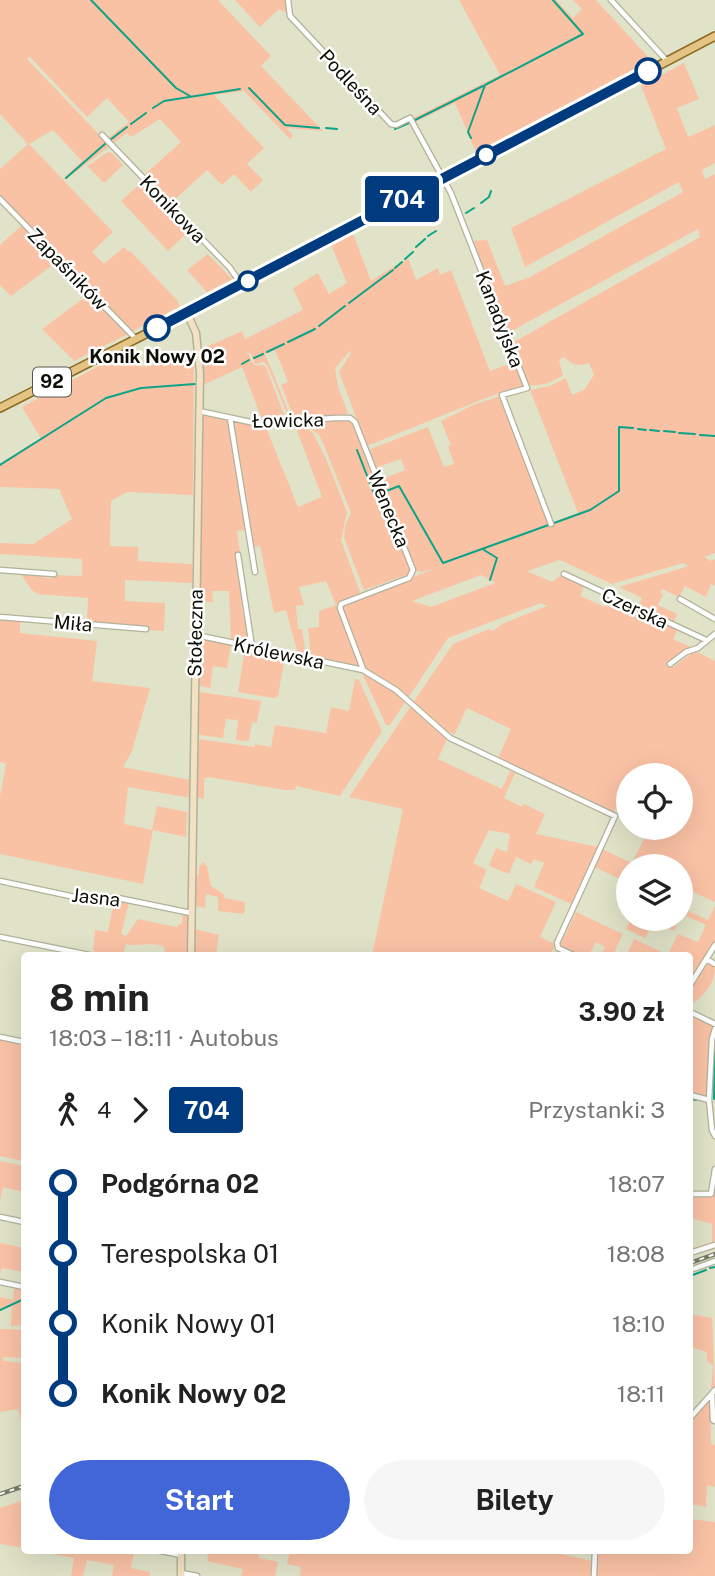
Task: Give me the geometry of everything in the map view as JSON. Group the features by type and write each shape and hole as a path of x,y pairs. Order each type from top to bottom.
{"main road":[{"name":"92","path":"0,408 715,36"}],"street":[{"name":"Podleśna","path":"288,0 290,16 391,124 396,125 410,118 443,178"},
{"path":"611,0 667,61"},
{"name":"Konikowa","path":"102,135 230,268 241,284"},
{"name":"Kanadyjska","path":"443,178 527,388 502,395 551,524"},
{"name":"Zapaśników","path":"0,199 136,339"},
{"name":"Stołeczna","path":"187,313 197,342 199,411 191,952"},
{"name":"Łowicka","path":"199,411 262,423 337,418"},
{"path":"230,418 255,572"},
{"name":"Wenecka","path":"337,418 353,420 413,570 408,578 341,604 340,608 363,670"},
{"path":"238,555 252,647"},
{"path":"0,570 54,574"},
{"name":"Czerska","path":"564,575 706,640"},
{"path":"680,599 715,619"},
{"name":"Miła","path":"0,617 146,629"},
{"path":"670,664 679,656 698,648 715,634"},
{"name":"Królewska","path":"195,635 363,670 396,690 450,738 615,817 557,943 558,948 566,952"},
{"name":"Jasna","path":"0,881 98,902 113,897 191,912"},
{"path":"0,937 74,952"},
{"path":"693,980 715,945"},
{"path":"706,959 715,964"},
{"path":"693,1014 715,1026 712,1039 712,1130 715,1136"},
{"path":"0,1037 21,1041"},
{"path":"693,1096 712,1101"},
{"path":"693,1194 709,1195 715,1169"},
{"path":"0,1217 21,1221"},
{"path":"693,1252 715,1245"},
{"path":"693,1269 713,1262"},
{"path":"0,1282 21,1286"},
{"path":"693,1415 714,1392"},
{"path":"714,1392 714,1421"},
{"path":"181,1554 181,1574 197,1576"},
{"path":"594,1576 595,1554"}],"shaded area":[{"path":"0,0 218,0 271,56 261,66 323,131 287,128 293,136 290,139 244,91 214,95 264,148 247,164 263,180 251,192 234,174 222,185 207,170 170,204 143,176 181,142 160,119 131,137 127,133 112,144 108,138 129,122 107,98 87,117 30,57 27,59 110,146 66,179 64,178 82,161 53,130 29,144 113,232 92,252 104,264 124,247 180,306 131,332 0,197 0,169 28,144 0,114"},
{"path":"235,0 286,0 286,13 279,9 260,27"},
{"path":"459,0 556,0 573,18 582,9 573,0 596,0 651,60 476,152 455,103 415,122 413,118 500,75"},
{"path":"684,63 699,99 677,108 688,137 715,125 715,163 702,170 705,179 715,174 715,553 704,557 711,561 715,559 715,586 711,584 706,597 685,586 679,597 662,589 660,592 663,594 658,605 677,614 673,624 637,608 642,598 619,587 689,566 683,563 612,584 560,560 527,571 552,582 561,575 584,586 580,596 605,607 610,598 678,629 673,639 693,648 682,651 667,664 673,667 695,651 715,661 715,902 693,892 693,854 636,854 644,840 693,840 693,763 616,763 614,812 498,758 511,729 467,708 454,735 450,732 438,759 502,789 510,771 515,773 504,798 545,814 536,834 598,847 571,904 534,887 544,863 534,859 531,864 516,857 509,874 489,866 496,848 507,852 510,834 489,830 473,863 487,870 479,888 508,901 516,884 556,902 540,937 553,943 552,952 373,952 403,809 349,797 453,644 489,629 493,631 502,624 547,606 541,603 448,638 390,725 386,725 361,671 365,672 341,605 434,569 421,572 415,570 380,480 405,470 401,459 375,468 368,450 428,427 444,467 454,464 448,446 451,445 441,421 473,405 500,396 549,524 578,513 530,390 550,386 566,378 572,395 584,390 594,375 589,363 576,364 564,357 559,360 563,376 546,384 529,386 512,343 700,237 698,229 508,333 471,241 487,240 505,286 530,277 683,192 679,182 525,267 511,228 666,149 641,86","holes":["481,575 495,583 431,607 412,601"]},
{"path":"108,152 123,165 104,183 87,166"},
{"path":"141,183 188,232 168,251 121,201"},
{"path":"22,225 58,261 11,296 0,285 0,245"},
{"path":"353,234 371,281 396,265 398,267 408,258 416,280 438,268 440,275 451,270 490,371 515,362 524,387 491,396 367,446 339,372 350,351 335,368 338,387 348,413 344,417 294,418 281,385 288,382 275,350 265,354 292,420 267,365 264,362 255,364 251,354 247,352 254,365 266,367 286,420 263,422 242,367 203,385 202,349 242,331 245,339 303,310 293,288 318,273 329,294 347,283 331,245"},
{"path":"208,254 232,279 207,292 187,270"},
{"path":"89,294 128,334 74,361 42,329"},
{"path":"134,347 142,367 194,359 193,495 127,492 111,501 110,546 138,547 138,561 192,564 192,583 125,580 125,601 165,603 164,631 148,630 148,627 87,622 88,598 38,594 20,573 43,574 46,578 53,578 54,575 82,576 82,559 0,554 0,543 33,544 72,519 59,489 0,487 0,464 41,438 22,407"},
{"path":"202,414 228,421 247,530 237,531 240,553 236,554 249,644 231,641 229,591 212,591 213,602 199,602"},
{"path":"233,421 265,425 298,507 322,497 294,423 313,433 347,512 341,540 361,595 336,605 326,581 299,587 304,605 296,606 298,629 302,629 306,656 298,654 286,610 274,613 260,546 252,547"},
{"path":"354,422 412,569 408,577 406,575 364,590 344,538 345,526 351,513 319,435 304,423"},
{"path":"336,605 360,667 314,658 311,655 308,628 319,627 319,611"},
{"path":"0,620 20,621 20,633 97,641 92,681 150,688 132,751 123,767 190,780 190,798 128,787 124,824 152,830 157,806 187,812 186,837 153,830 143,884 0,854 0,796 6,764 0,762"},
{"path":"198,639 231,645 227,668 213,666 210,688 197,685"},
{"path":"245,648 285,656 278,696 274,698 238,692"},
{"path":"355,679 359,680 382,731 340,796 296,786 295,790 285,790 208,777 204,779 204,799 196,797 199,739 271,747 275,725 326,733 331,707 349,711"},
{"path":"200,692 261,701 257,723 252,722 249,741 236,740 238,720 226,719 223,738 200,735 197,732 197,694"},
{"path":"602,849 616,856 616,877 594,867"},
{"path":"203,862 207,866 211,886 225,895 224,898 245,902 244,914 218,911 218,897 206,894 205,908 195,906 195,879"},
{"path":"114,900 129,903 121,934 126,936 138,919 176,927 182,923 183,912 188,913 188,952 165,952 164,947 156,944 126,944 124,952 93,952 95,930 108,932"},
{"path":"715,906 715,942 693,975 693,952 669,952 678,934 698,942 706,925 693,919 693,913 708,920"},
{"path":"576,912 623,934 614,952 602,952 605,947 596,942 591,952 573,952 560,946"},
{"path":"195,929 219,935 216,952 195,952"},
{"path":"630,931 649,931 645,938"},
{"path":"634,939 662,952 628,952"},
{"path":"706,964 715,967 711,984 693,1003 693,985"},
{"path":"693,1016 714,1026 709,1094 693,1094"},
{"path":"0,1039 21,1044 21,1160 0,1156"},
{"path":"0,1161 21,1165 21,1191 3,1187 0,1200"},
{"path":"715,1178 715,1242 693,1250 712,1242 712,1224 693,1219 693,1195 713,1198"},
{"path":"0,1243 21,1247 21,1271 2,1268 0,1273"},
{"path":"14,1288 21,1289 21,1325 11,1326 12,1306 0,1311 0,1297 13,1300"},
{"path":"693,1315 712,1318 715,1389 711,1388 713,1366 707,1361 707,1352 693,1348"},
{"path":"0,1329 21,1330 21,1358 3,1357 3,1361 21,1363 21,1422 18,1409 0,1412"},
{"path":"710,1400 711,1444 715,1445 715,1487 707,1485 706,1507 693,1505 693,1418"},
{"path":"21,1501 21,1548 0,1544 0,1508"},
{"path":"693,1519 715,1522 715,1576 597,1576 597,1554 693,1554"},
{"path":"52,1554 133,1554 131,1568 150,1572 150,1576 112,1576 114,1565 87,1560 83,1576 71,1576 74,1558"},
{"path":"208,1554 260,1554 259,1558 278,1562 275,1576 241,1576 243,1569 207,1561"},
{"path":"289,1554 561,1554 593,1561 592,1576 300,1576 301,1567 287,1564"}],"waterway":[{"path":"91,0 176,88 190,96"},
{"path":"471,138 468,132 485,85 583,34 553,0"},
{"path":"415,120 483,86"},
{"path":"249,88 285,125 319,128"},
{"path":"153,108 164,101 240,89"},
{"path":"131,124 146,113"},
{"path":"395,129 409,123"},
{"path":"110,140 127,127"},
{"path":"326,128 337,129"},
{"path":"66,178 106,143"},
{"path":"481,203 489,197 491,191"},
{"path":"466,213 474,208"},
{"path":"428,236 436,231"},
{"path":"416,247 425,239"},
{"path":"405,259 413,252"},
{"path":"395,268 402,262"},
{"path":"349,303 393,270"},
{"path":"319,326 345,306"},
{"path":"288,342 315,329"},
{"path":"267,352 284,344"},
{"path":"254,358 263,354"},
{"path":"242,364 249,360"},
{"path":"0,465 106,398 141,388 195,384"},
{"path":"384,492 399,486 443,563 590,510 619,491 619,427 633,428"},
{"path":"638,429 646,430"},
{"path":"650,430 659,431"},
{"path":"664,431 675,432"},
{"path":"679,433 695,434"},
{"path":"700,435 715,436"},
{"path":"357,450 375,496 379,494"},
{"path":"484,550 497,558 490,580"},
{"path":"714,1099 715,1037"},
{"path":"710,1268 715,1267"},
{"path":"693,1275 706,1270"},
{"path":"0,1310 21,1300"}],"railway":[{"path":"693,1262 715,1254"},
{"path":"0,1494 21,1487"}],"bus line":[{"name":"704","path":"157,328 648,71"}],"place":[{"name":"Konik Nowy 02","path":"157,328"}]}
